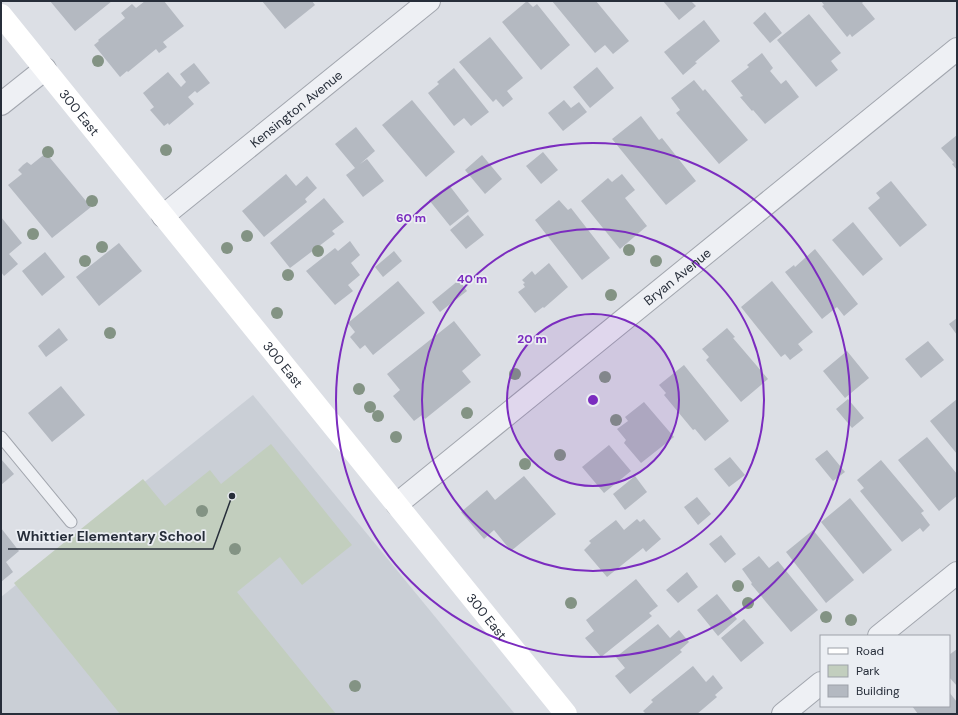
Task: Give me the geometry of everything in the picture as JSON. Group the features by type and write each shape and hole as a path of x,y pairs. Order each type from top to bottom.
{"street":[{"name":"Kensington Avenue","path":"163,216 429,1"},
{"name":"300 East","path":"1,14 566,714"},
{"name":"Bryan Avenue","path":"397,504 957,49"},
{"path":"1,104 45,69"},
{"path":"880,635 957,573"},
{"path":"783,714 820,684"}],"lane":[{"path":"1,437 71,522"}],"shaded area":[{"path":"253,395 515,714 1,714 1,597"}],"green space":[{"path":"271,444 352,545 302,585 280,557 237,592 336,714 120,714 14,583 143,479 165,506 210,470 221,484"}],"building":[{"path":"50,1 112,1 75,31"},
{"path":"145,1 164,1 184,26 163,42 167,47 159,53 156,49 120,77 94,45 125,18 121,13 132,4 136,8"},
{"path":"262,1 312,1 315,5 285,29"},
{"path":"527,1 533,7 537,4 570,45 541,70 502,22"},
{"path":"552,1 596,1 629,41 613,54 605,45 595,53"},
{"path":"663,1 691,1 696,6 679,20"},
{"path":"821,1 864,1 862,3 875,19 852,37 850,34 847,37 822,6 824,5"},
{"path":"765,12 782,33 770,43 753,23"},
{"path":"809,14 841,53 831,61 838,70 816,87 777,40"},
{"path":"704,20 720,41 695,62 697,63 683,75 664,52"},
{"path":"490,37 523,78 507,91 513,99 503,107 496,99 493,102 459,62"},
{"path":"762,53 773,68 770,71 781,84 786,80 799,97 765,124 740,97 743,96 731,81 749,67 747,65"},
{"path":"194,63 210,83 197,93 195,91 188,97 194,104 169,125 168,123 164,126 150,110 154,107 143,93 168,72 181,87 186,82 180,74"},
{"path":"597,67 614,88 590,108 573,87"},
{"path":"454,68 489,112 471,126 464,118 454,126 428,93 439,84 437,82"},
{"path":"694,80 703,91 705,89 748,140 719,164 676,113 680,110 671,98"},
{"path":"412,100 455,152 426,177 382,125"},
{"path":"564,100 571,108 579,102 587,112 563,131 548,113"},
{"path":"641,116 659,140 662,138 696,181 666,205 612,139"},
{"path":"356,127 375,151 360,164 367,159 384,181 363,197 346,175 355,168 335,144"},
{"path":"957,135 957,170 952,164 954,163 941,148"},
{"path":"543,152 558,170 541,184 526,166"},
{"path":"46,153 91,207 52,238 8,185 22,174 18,170 23,165 27,162 31,165"},
{"path":"482,155 502,179 485,194 465,170"},
{"path":"286,174 296,186 307,176 317,188 305,199 307,202 264,237 242,211"},
{"path":"622,174 635,190 625,198 647,226 620,249 581,201 608,178 612,182"},
{"path":"891,181 927,225 900,247 868,208 880,198 876,193"},
{"path":"449,185 469,211 450,226 429,200"},
{"path":"324,198 344,222 332,231 335,234 290,268 270,243"},
{"path":"559,200 568,210 571,208 610,258 582,280 535,220"},
{"path":"468,215 484,235 466,249 450,230"},
{"path":"1,217 22,243 9,254 18,264 4,276 1,272"},
{"path":"853,222 883,259 863,276 832,240"},
{"path":"350,241 360,255 351,263 360,275 348,285 353,291 335,305 306,271 335,248 338,251"},
{"path":"119,243 142,271 99,306 76,277"},
{"path":"815,249 858,304 844,316 837,307 822,319 785,272 794,265 795,267"},
{"path":"394,251 402,261 383,277 375,267"},
{"path":"45,252 65,277 42,296 22,271"},
{"path":"549,263 568,287 544,308 543,307 535,313 518,292 525,287 523,284 525,283 522,280 532,271 535,275"},
{"path":"459,280 467,291 440,312 432,302"},
{"path":"398,281 425,313 373,355 365,345 360,349 350,337 355,332 348,323"},
{"path":"772,281 813,332 798,344 803,350 790,360 785,354 781,357 741,307"},
{"path":"957,318 957,335 949,324"},
{"path":"454,321 481,355 462,371 471,382 425,419 422,415 414,421 393,396 400,390 387,374"},
{"path":"59,328 68,340 46,357 38,346"},
{"path":"727,328 735,337 733,338 768,379 741,402 706,360 709,357 702,349"},
{"path":"928,341 944,360 921,378 905,359"},
{"path":"847,351 869,378 845,398 823,371"},
{"path":"684,365 729,421 705,441 695,429 693,430 664,395 666,393 659,385"},
{"path":"61,386 85,415 52,442 28,413"},
{"path":"848,399 864,418 852,428 836,409"},
{"path":"957,399 957,454 930,421"},
{"path":"644,402 674,437 641,463 624,443 626,440 617,429 628,421 625,417"},
{"path":"927,437 957,474 957,496 939,511 898,460"},
{"path":"609,445 631,471 604,493 582,467"},
{"path":"827,450 845,472 833,481 815,459"},
{"path":"730,457 745,475 729,487 714,469"},
{"path":"1,459 14,474 1,485"},
{"path":"881,460 924,511 921,513 930,525 923,532 920,528 902,542 860,491 864,488 857,480"},
{"path":"524,476 556,514 511,551 494,530 484,539 461,512 487,490 495,500"},
{"path":"635,476 647,492 625,510 613,494"},
{"path":"697,497 711,514 698,525 684,507"},
{"path":"850,498 892,550 863,574 821,522"},
{"path":"637,519 640,522 644,519 661,539 646,552 643,548 607,577 584,550 591,543 589,541 616,520 624,530"},
{"path":"1,528 19,551 6,562 13,572 1,582"},
{"path":"813,530 854,580 826,603 786,552"},
{"path":"721,535 736,554 725,563 709,544"},
{"path":"759,556 769,568 778,561 818,610 791,632 751,584 752,583 742,569"},
{"path":"687,572 698,587 678,603 666,590"},
{"path":"636,579 658,606 649,613 652,616 601,657 585,638 594,631 586,620"},
{"path":"717,594 737,619 718,636 697,610"},
{"path":"744,619 764,643 741,662 721,638"},
{"path":"658,624 670,638 679,630 689,642 680,650 682,652 630,694 615,676 625,668 616,657"},
{"path":"957,649 957,686 950,678 950,654"},
{"path":"693,666 706,682 713,675 723,688 715,695 717,697 697,714 646,714 643,711 653,702 651,700"},
{"path":"950,693 957,702 957,714 918,714 913,707 950,707"}],"place":[{"name":"Whittier Elementary School","path":"232,496"}]}
